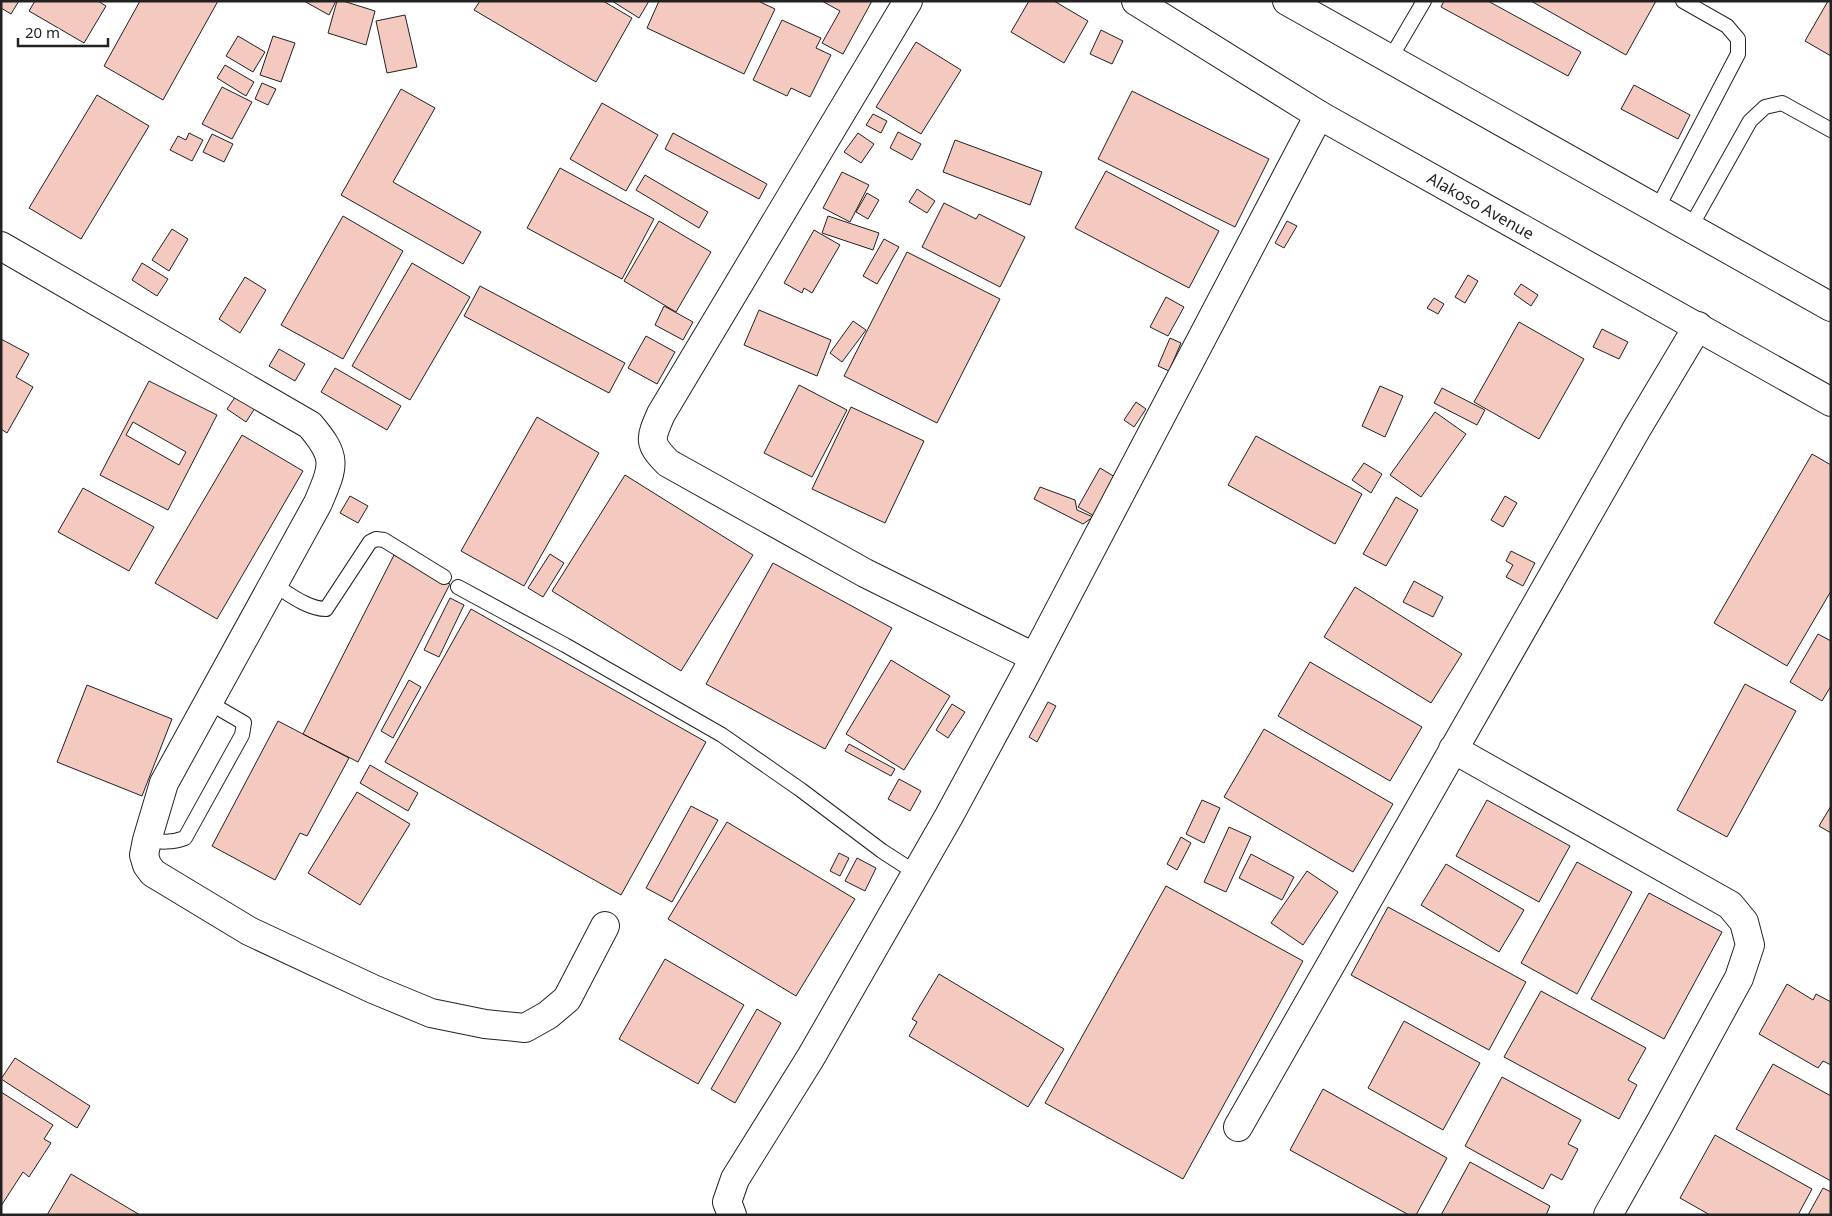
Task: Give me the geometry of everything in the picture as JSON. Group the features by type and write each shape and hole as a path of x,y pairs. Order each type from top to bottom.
{"street":[{"path":"908,1 666,406 652,434 655,450 668,462 865,573 1034,657"},
{"name":"Alakoso Avenue","path":"1136,1 1319,115 1831,402"},
{"path":"1288,1 1831,308"},
{"path":"732,1215 727,1202 736,1179 811,1057 988,743 1319,115"},
{"path":"1,246 310,425 331,455 330,474 318,503 164,783 144,855 147,865 153,873 249,931 373,989 431,1013 485,1024 525,1028 548,1015 568,1000 605,926"},
{"path":"1238,1127 1636,430 1698,326"},
{"path":"1453,749 1730,905 1744,922 1750,945 1739,978 1608,1215"}],"lane":[{"path":"1390,59 1424,1"},
{"path":"1657,208 1738,54 1738,39 1727,26 1684,1"},
{"path":"1690,228 1750,120 1765,107 1782,103 1831,130"},
{"path":"273,584 318,609 326,609 370,542 376,539 384,540 444,577"},
{"path":"458,587 565,645 722,735 801,790 882,851 916,873"},
{"path":"147,840 163,842 185,838 242,735 244,723 208,702"}],"building":[{"path":"1,1 19,1 11,14 1,8"},
{"path":"35,1 98,1 106,6 84,43 29,11"},
{"path":"140,1 218,1 163,100 104,66"},
{"path":"304,1 336,1 329,15"},
{"path":"337,1 343,1 375,11 366,45 328,33"},
{"path":"480,1 603,1 632,18 596,82 474,10"},
{"path":"612,1 649,1 639,18"},
{"path":"659,1 758,1 775,9 744,74 647,28"},
{"path":"822,1 872,1 843,54 822,43 840,11"},
{"path":"1029,1 1054,1 1088,21 1064,63 1011,32"},
{"path":"1444,1 1488,1 1581,52 1568,76 1441,7"},
{"path":"1531,1 1656,1 1626,55"},
{"path":"1828,1 1831,1 1831,56 1805,41"},
{"path":"405,15 417,67 387,73 376,21"},
{"path":"782,20 821,38 816,48 831,55 810,97 791,88 787,96 753,80"},
{"path":"1101,30 1123,41 1112,64 1090,54"},
{"path":"238,36 265,52 253,72 226,56"},
{"path":"273,36 295,43 281,82 260,75"},
{"path":"916,42 961,70 921,134 876,107"},
{"path":"225,65 254,82 246,96 217,78"},
{"path":"262,83 276,89 268,105 255,99"},
{"path":"1634,85 1690,115 1678,139 1621,109"},
{"path":"222,87 252,102 232,139 202,124"},
{"path":"401,89 435,108 393,182 481,232 463,264 341,195"},
{"path":"1132,91 1269,159 1235,227 1098,159"},
{"path":"97,95 149,126 81,239 29,208"},
{"path":"602,103 658,135 626,191 570,159"},
{"path":"873,114 887,121 881,133 866,125"},
{"path":"898,132 921,144 912,160 890,148"},
{"path":"189,133 203,140 192,161 170,150 178,136 186,140"},
{"path":"673,133 767,184 759,199 665,149"},
{"path":"858,133 874,144 861,163 844,152"},
{"path":"212,134 233,144 224,162 203,152"},
{"path":"955,140 1042,172 1030,205 943,172"},
{"path":"560,168 654,219 622,279 527,228"},
{"path":"1106,171 1219,231 1189,288 1075,228"},
{"path":"842,172 869,185 850,222 823,208"},
{"path":"645,175 708,212 699,228 636,190"},
{"path":"917,189 935,201 927,213 909,202"},
{"path":"867,193 879,200 868,219 856,212"},
{"path":"944,203 976,219 979,214 1025,237 1000,287 922,247"},
{"path":"343,216 403,251 343,359 281,325"},
{"path":"828,216 879,233 873,250 822,233"},
{"path":"659,221 711,252 676,312 624,281"},
{"path":"1287,221 1297,226 1284,248 1275,243"},
{"path":"172,229 188,239 169,271 152,260"},
{"path":"814,230 840,245 812,293 804,288 802,293 784,283"},
{"path":"884,239 899,247 877,284 863,276"},
{"path":"907,252 1000,299 937,423 844,376"},
{"path":"142,263 168,279 157,296 132,280"},
{"path":"412,263 470,297 410,400 352,366"},
{"path":"1468,275 1478,281 1465,303 1455,297"},
{"path":"245,277 266,290 240,333 219,319"},
{"path":"1521,284 1538,295 1531,306 1514,294"},
{"path":"480,286 625,363 609,393 464,316"},
{"path":"1166,297 1184,307 1168,336 1150,327"},
{"path":"1434,298 1444,304 1438,314 1427,308"},
{"path":"664,306 693,322 683,340 655,325"},
{"path":"759,310 831,340 817,376 744,345"},
{"path":"853,321 866,330 842,362 830,353"},
{"path":"1519,322 1584,359 1539,439 1474,402"},
{"path":"1602,329 1628,342 1619,359 1593,347"},
{"path":"646,336 675,352 657,384 628,368"},
{"path":"1170,338 1181,343 1169,371 1158,366"},
{"path":"1,339 29,354 16,377 33,387 7,433 1,429"},
{"path":"279,349 305,364 295,381 269,366"},
{"path":"335,368 401,406 387,430 321,392"},
{"path":"149,381 217,415 168,510 100,475","holes":["133,422 186,452 179,465 126,435"]},
{"path":"799,385 847,410 812,477 764,453"},
{"path":"1380,386 1403,396 1385,437 1362,426"},
{"path":"1442,388 1485,410 1477,425 1434,403"},
{"path":"238,393 257,405 246,422 227,409"},
{"path":"1136,402 1146,409 1134,427 1124,420"},
{"path":"851,407 924,441 885,523 812,489"},
{"path":"1435,412 1466,434 1421,497 1390,475"},
{"path":"537,417 599,453 524,586 461,551"},
{"path":"242,435 303,471 217,619 155,583"},
{"path":"1256,436 1362,494 1335,544 1228,485"},
{"path":"1812,454 1831,465 1831,591 1787,666 1714,623"},
{"path":"1364,463 1382,474 1371,493 1352,480"},
{"path":"1100,468 1120,480 1098,518 1078,507"},
{"path":"625,475 753,555 681,671 552,591"},
{"path":"1040,487 1075,500 1077,510 1093,517 1083,524 1034,499"},
{"path":"83,488 154,527 129,571 58,532"},
{"path":"350,496 368,506 358,523 340,513"},
{"path":"1505,496 1517,503 1503,527 1491,520"},
{"path":"1396,497 1418,510 1386,566 1363,554"},
{"path":"1511,551 1535,563 1523,586 1506,577 1513,565 1506,561"},
{"path":"550,554 564,563 543,597 528,588"},
{"path":"394,555 450,584 358,762 303,734"},
{"path":"773,563 892,628 825,749 706,684"},
{"path":"1414,581 1443,597 1433,617 1403,602"},
{"path":"1355,587 1462,654 1431,703 1324,637"},
{"path":"450,598 464,605 439,657 424,650"},
{"path":"471,609 706,742 621,895 385,762"},
{"path":"1818,634 1831,641 1831,686 1822,701 1790,682"},
{"path":"891,660 950,696 904,770 846,734"},
{"path":"1310,662 1422,727 1390,781 1278,716"},
{"path":"409,680 421,687 393,738 381,731"},
{"path":"1745,684 1796,711 1727,837 1677,810"},
{"path":"87,685 172,719 142,796 57,762"},
{"path":"1048,702 1056,706 1037,742 1029,737"},
{"path":"952,704 965,712 948,738 936,730"},
{"path":"278,721 349,758 307,836 300,833 275,880 212,846"},
{"path":"1264,729 1393,804 1353,872 1224,797"},
{"path":"849,744 895,769 891,776 845,751"},
{"path":"370,765 418,793 408,811 360,783"},
{"path":"899,779 921,791 910,811 888,799"},
{"path":"357,792 410,824 360,905 308,873"},
{"path":"1202,800 1220,808 1204,843 1186,834"},
{"path":"1487,800 1570,846 1539,902 1456,856"},
{"path":"691,806 718,820 672,902 646,888"},
{"path":"1831,806 1831,833 1819,826"},
{"path":"727,822 855,899 796,996 668,919"},
{"path":"1229,827 1251,837 1226,892 1204,882"},
{"path":"1181,837 1191,843 1177,870 1167,864"},
{"path":"839,853 849,858 840,876 830,871"},
{"path":"1251,854 1294,877 1282,900 1239,878"},
{"path":"857,858 876,868 865,891 845,881"},
{"path":"1577,862 1632,892 1577,994 1521,963"},
{"path":"1446,864 1524,910 1499,952 1421,905"},
{"path":"1307,871 1338,892 1303,945 1271,923"},
{"path":"1166,886 1303,961 1183,1179 1045,1103"},
{"path":"1649,893 1722,932 1664,1039 1591,999"},
{"path":"1388,907 1526,982 1489,1050 1351,975"},
{"path":"665,959 744,1005 698,1084 619,1039"},
{"path":"939,974 1064,1049 1028,1107 909,1036 917,1022 912,1019"},
{"path":"1787,984 1813,1000 1816,994 1831,1002 1831,1065 1823,1061 1818,1068 1759,1034"},
{"path":"1541,991 1646,1048 1628,1080 1637,1085 1619,1119 1504,1057"},
{"path":"757,1009 781,1023 735,1103 711,1089"},
{"path":"1404,1021 1480,1063 1443,1130 1368,1088"},
{"path":"15,1058 90,1106 77,1128 1,1079"},
{"path":"1773,1064 1831,1096 1831,1181 1736,1129"},
{"path":"1502,1077 1581,1120 1568,1144 1578,1149 1562,1180 1551,1174 1543,1189 1465,1146"},
{"path":"1323,1089 1447,1158 1416,1215 1409,1215 1290,1150"},
{"path":"1,1092 53,1125 44,1139 51,1143 29,1177 23,1172 1,1206"},
{"path":"1715,1135 1812,1189 1798,1215 1710,1215 1680,1198"},
{"path":"1470,1162 1550,1206 1546,1215 1441,1215"},
{"path":"71,1174 140,1215 47,1215"},
{"path":"1823,1188 1831,1192 1831,1215 1808,1215"}]}
